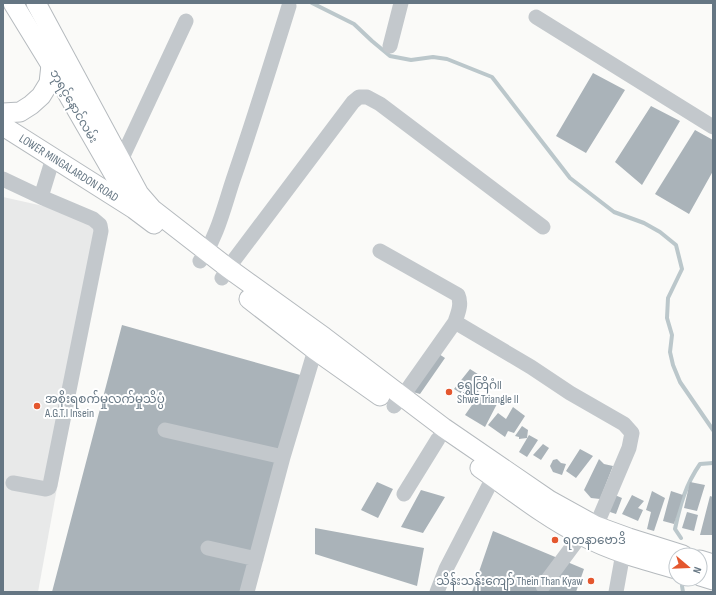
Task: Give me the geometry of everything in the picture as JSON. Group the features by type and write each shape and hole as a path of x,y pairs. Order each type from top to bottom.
{"main road":[{"name":"ဘုရင့်နောင်လမ်း","path":"13,3 143,209"},
{"name":"ဘုရင့်နောင်လမ်း","path":"36,3 139,194 143,209"},
{"path":"3,113 20,112 41,96 49,83 51,65"},
{"name":"LOWER MINGALARDON ROAD","path":"3,126 53,158 143,209"},
{"path":"143,209 225,273 398,402 438,439 543,512 626,546 668,565"},
{"path":"398,402 444,428 549,500 588,530"},
{"path":"626,546 668,553"}],"street":[{"path":"390,46 401,3"},
{"path":"204,256 219,222 289,6"},
{"path":"536,17 713,127"},
{"path":"121,160 186,20"},
{"path":"225,273 353,102 359,97 367,97 380,104 543,227"},
{"path":"41,197 53,158"},
{"path":"3,179 94,219 100,225 102,231 49,488 46,489 13,483"},
{"path":"380,251 458,295 460,300 455,322 398,402"},
{"path":"455,322 570,393 624,424 632,433 629,448 588,530 543,586"},
{"path":"247,592 283,457 320,343"},
{"path":"165,430 283,457"},
{"path":"404,494 438,439"},
{"path":"437,592 446,569 493,478"},
{"path":"616,592 626,546"},
{"path":"208,548 256,559"}],"shaded area":[{"name":"အစိုးရစက်မှုလက်မှုသိပ္ပံ A.G.T.I Insein","path":"3,197 106,220 38,592 3,592"}],"building":[{"path":"593,73 625,90 586,153 556,136"},
{"path":"651,106 680,121 642,185 615,162"},
{"path":"695,130 713,140 713,171 689,214 655,194"},
{"path":"122,325 311,378 249,592 52,592"},
{"path":"436,352 445,358 420,394 413,392"},
{"path":"470,369 487,380 472,400 454,389"},
{"path":"481,392 498,402 485,427 465,415"},
{"path":"513,407 525,416 514,433 508,431 505,437 488,425 498,413 506,419"},
{"path":"522,426 528,430 527,438 519,439 519,437 515,436"},
{"path":"529,435 538,440 527,457 519,452"},
{"path":"543,444 549,448 541,460 533,455"},
{"path":"580,449 593,456 576,478 566,471"},
{"path":"557,459 561,463 566,464 562,475 553,472 550,466 553,460"},
{"path":"599,459 604,464 613,466 600,499 591,498 584,490"},
{"path":"377,482 393,489 378,518 361,510"},
{"path":"690,482 705,485 697,511 684,508"},
{"path":"421,490 445,497 423,533 401,527"},
{"path":"652,491 665,498 654,531 647,529 651,512 646,510"},
{"path":"671,491 683,495 674,524 663,521"},
{"path":"610,493 622,498 616,514 604,510"},
{"path":"632,495 644,501 638,508 643,510 638,521 622,514"},
{"path":"710,496 713,497 713,535 700,535"},
{"path":"687,512 698,515 694,531 682,528"},
{"path":"315,528 424,548 417,586 315,554"},
{"path":"493,531 584,569 576,592 472,592"}],"waterway":[{"path":"312,3 354,24 390,56 411,60 433,57 447,59 492,77 570,178 614,212 644,223 660,232 676,245 682,269 668,298 667,318 672,335 670,352 673,365 680,382 713,430"},
{"path":"681,538 675,529 681,503 687,487 700,464 713,463"},
{"path":"682,587 683,592"}],"place":[{"name":"ရွှေတြိဂံII Shwe Triangle II","path":"449,392"},
{"name":"အစိုးရစက်မှုလက်မှုသိပ္ပံ A.G.T.I Insein","path":"37,406"},
{"name":"ရတနာဗောဒိ","path":"555,540"},
{"name":"သိန်းသန်းကျော် Thein Than Kyaw","path":"591,581"}]}
